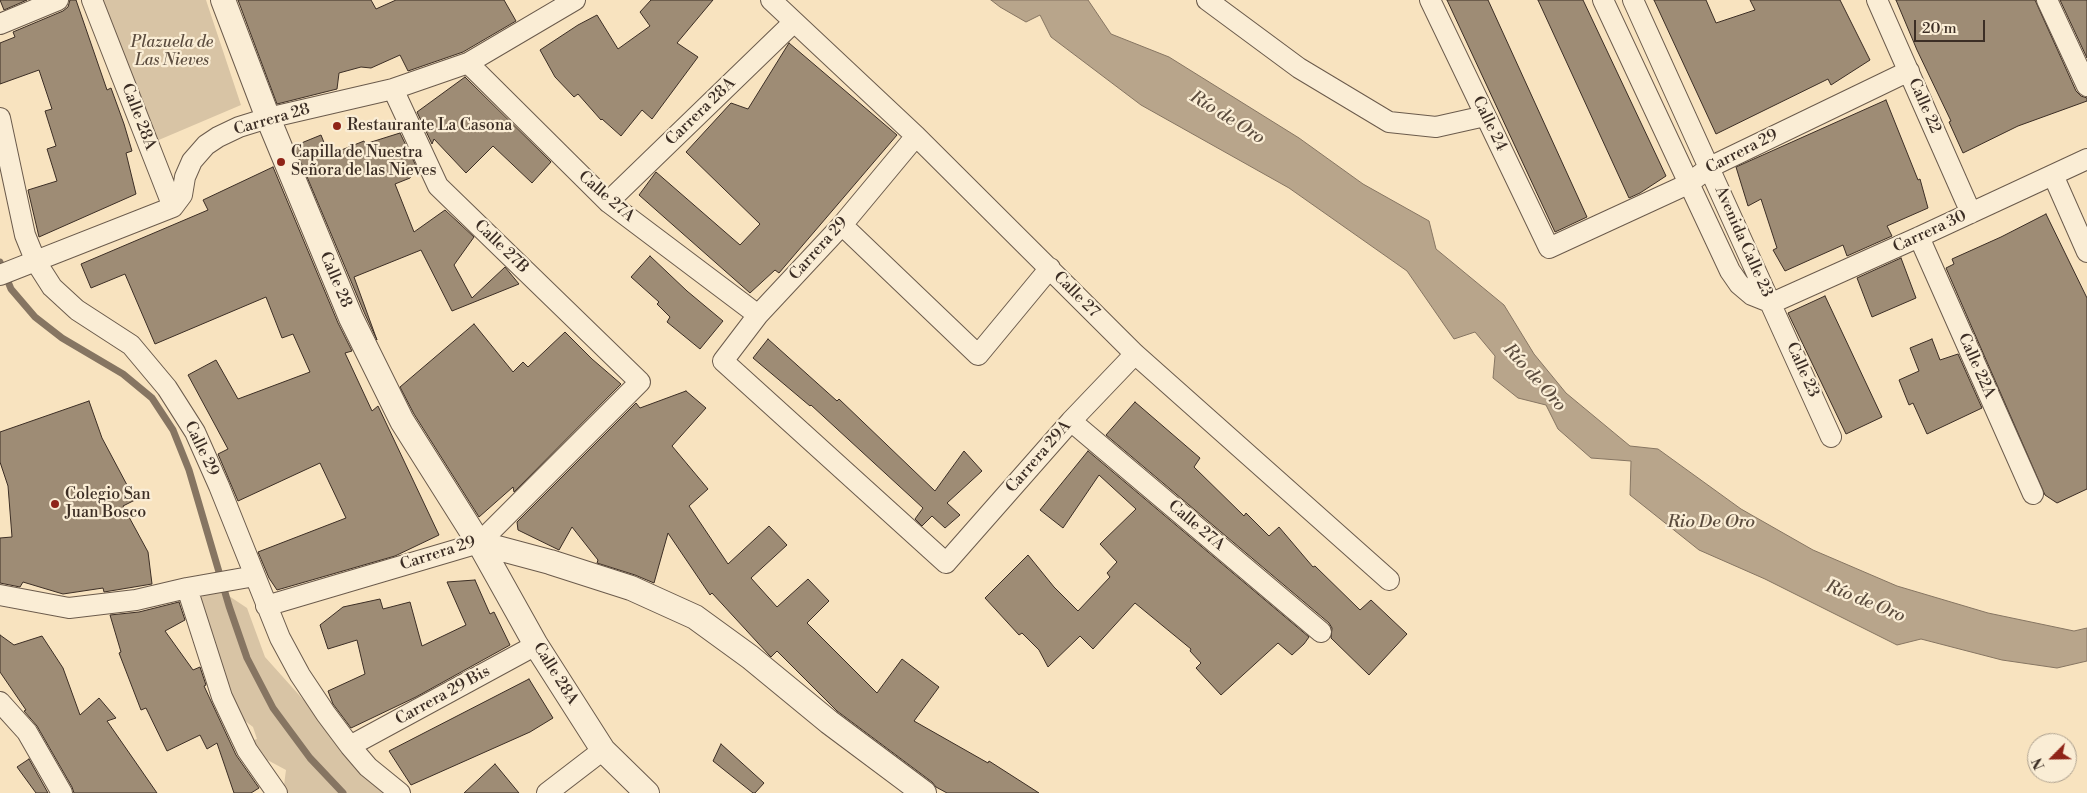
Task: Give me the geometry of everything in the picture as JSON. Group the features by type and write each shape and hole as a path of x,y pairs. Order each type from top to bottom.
{"street":[{"path":"0,24 58,0"},
{"name":"Calle 28A","path":"92,0 173,207"},
{"name":"Calle 28","path":"223,0 268,118 351,318 402,421 479,543"},
{"name":"Carrera 28","path":"173,207 182,195 185,177 192,161 218,136 268,118 393,90 468,63 575,0"},
{"name":"Calle 27","path":"771,0 916,136 1135,354 1389,580"},
{"path":"1207,0 1299,68 1389,122 1436,127 1485,116"},
{"name":"Calle 24","path":"1430,0 1549,248"},
{"name":"Avenida Calle 23","path":"1603,0 1730,271 1739,284 1752,295 1772,303"},
{"name":"Avenida Calle 23","path":"1633,0 1772,303"},
{"name":"Calle 22","path":"1877,0 1971,212"},
{"path":"2048,0 2087,86"},
{"name":"Carrera 28A","path":"608,202 794,22"},
{"name":"Calle 27A","path":"468,63 608,202 758,316"},
{"name":"Carrera 29","path":"1549,248 1688,184 1710,167 1908,71"},
{"name":"Calle 27B","path":"393,90 438,186 640,382"},
{"name":"Calle 29","path":"0,118 25,235 18,269 52,287 77,310 131,345 166,388 196,432 266,606 280,638 300,675 350,746 368,767 400,793"},
{"name":"Carrera 29","path":"916,136 842,225 758,316 723,362 946,563"},
{"name":"Carrera 30","path":"1772,303 2087,159"},
{"path":"2053,175 2087,252"},
{"path":"18,269 173,207"},
{"path":"842,225 978,356 1050,268"},
{"name":"Calle 22A","path":"1919,237 2033,494"},
{"name":"Calle 23","path":"1772,303 1832,437"},
{"name":"Carrera 29A","path":"946,563 1071,421 1135,354"},
{"name":"Carrera 29","path":"266,606 479,543 640,382"},
{"name":"Calle 27A","path":"1071,421 1321,632"},
{"path":"479,543 550,562 631,588 695,618 750,657 828,722 924,793"},
{"name":"Calle 28A","path":"479,543 536,645 603,750 647,793"},
{"path":"0,595 69,608 136,600 255,576"},
{"path":"191,588 222,696 248,750 277,793"},
{"name":"Carrera 29 Bis","path":"350,746 536,645"},
{"path":"0,702 27,732 62,793"},
{"path":"547,793 603,750"}],"green space":[{"name":"Plazuela de Las Nieves","path":"101,0 206,0 241,105 154,142"},
{"path":"220,590 247,608 265,657 387,793 283,793 286,770 260,756 248,742 257,739 253,727 232,711 198,629 209,623 198,598"}],"water":[{"name":"Rio De Oro","path":"991,0 1088,0 1111,34 1169,57 1299,138 1363,184 1429,221 1436,249 1504,305 1534,354 1566,393 1630,446 1658,449 1741,509 1813,550 1897,586 1988,613 2074,631 2087,628 2087,661 2057,668 2002,660 1921,639 1897,645 1765,579 1699,550 1630,495 1631,461 1591,458 1558,429 1546,405 1518,398 1493,378 1495,356 1475,332 1454,339 1407,271 1289,188 1141,105 1051,37 1040,15 1026,22"}],"building":[{"path":"0,0 27,0 4,10"},
{"path":"70,0 76,0 107,90 111,88 124,124 132,151 126,153 136,194 39,237 28,190 57,181 47,149 56,146 45,111 52,109 39,70 0,84 0,43 15,37 13,32 63,11 68,7"},
{"path":"238,0 371,0 376,9 396,0 504,0 516,21 463,52 408,71 400,55 371,68 361,67 339,73 337,89 277,104"},
{"path":"651,0 713,0 677,43 698,57 652,119 642,110 621,136 601,120 578,94 574,97 555,77 540,50 597,15 618,49 650,26 640,12"},
{"path":"1447,0 1488,0 1587,217 1555,232"},
{"path":"1538,0 1583,0 1666,176 1640,193 1629,198"},
{"path":"1654,0 1706,0 1716,23 1755,10 1750,0 1840,0 1870,60 1831,85 1828,79 1716,134"},
{"path":"1896,0 2035,0 2076,91 2081,96 2087,98 2087,101 2018,126 1963,153 1949,122 1951,121 1917,50"},
{"path":"2060,0 2087,0 2087,58"},
{"path":"789,43 897,135 779,273 775,270 750,293 639,195 656,172 740,245 760,224 686,152 731,103 748,109"},
{"path":"465,77 551,162 532,183 493,146 466,173 434,139 432,144 417,112"},
{"path":"1886,100 1918,180 1920,179 1928,208 1887,226 1892,236 1847,256 1843,245 1785,271 1773,250 1777,248 1761,199 1748,206 1736,167"},
{"path":"400,133 417,168 410,178 395,184 414,232 445,210 474,237 454,265 472,298 505,267 519,284 452,311 421,250 354,277 377,340 294,146 321,135 329,155 364,141 365,144"},
{"path":"273,167 338,323 352,351 345,353 372,411 378,406 439,535 395,556 277,590 269,578 258,552 346,518 320,463 238,501 218,454 228,449 188,375 216,360 238,399 310,372 293,334 282,338 266,297 155,344 125,274 91,288 81,264 208,210 203,200"},
{"path":"2046,214 2087,298 2087,489 2057,503 2045,495 1946,268 1954,264 1952,259"},
{"path":"650,256 687,291 723,321 700,349 667,322 670,317 657,304 659,302 631,277"},
{"path":"1901,258 1916,298 1872,317 1857,278"},
{"path":"1825,296 1882,417 1846,434 1788,313"},
{"path":"474,324 513,372 523,362 528,367 565,332 621,384 514,492 513,487 479,517 414,414 400,387"},
{"path":"768,339 837,401 839,399 935,491 964,451 982,471 947,503 960,515 945,528 932,516 922,526 915,519 923,508 811,405 753,358"},
{"path":"1932,339 1940,360 1958,354 1982,408 1927,434 1913,403 1909,405 1899,380 1919,371 1910,348"},
{"path":"686,391 706,408 672,446 708,489 689,506 728,564 769,526 787,545 751,578 777,607 808,579 829,601 807,623 877,693 902,659 939,687 914,721 988,763 989,761 1039,793 947,793 936,787 932,782 837,711 777,651 771,657 712,593 710,595 668,533 654,583 597,563 598,560 572,527 559,550 518,530 517,522 636,403 640,408"},
{"path":"89,401 102,438 135,500 123,506 148,552 152,584 104,592 103,588 63,594 23,582 20,587 0,583 0,538 12,537 8,486 0,462 0,432"},
{"path":"1135,402 1200,458 1194,467 1244,516 1246,513 1269,536 1279,527 1313,567 1315,566 1360,610 1371,600 1407,634 1369,675 1331,638 1332,628 1329,623 1106,435"},
{"path":"1088,451 1309,637 1304,644 1292,655 1278,643 1221,695 1196,668 1201,663 1190,651 1191,649 1135,603 1093,649 1080,636 1048,667 1039,650 1022,633 1019,635 985,598 1028,555 1054,587 1078,611 1110,577 1107,573 1117,562 1100,544 1136,509 1099,475 1063,528 1040,510"},
{"path":"475,580 490,614 494,612 510,645 416,697 351,728 333,704 328,691 365,674 357,640 328,649 320,625 343,607 380,599 383,609 410,602 422,646 466,625 447,582"},
{"path":"179,602 185,620 165,631 193,670 200,667 206,685 204,686 236,755 259,788 251,793 234,793 217,743 207,749 200,735 167,751 146,708 141,710 119,653 121,652 110,615 139,612"},
{"path":"0,635 14,645 42,636 63,668 80,715 99,698 116,718 107,721 157,793 74,793 37,726 24,711 26,710 0,672"},
{"path":"529,679 553,718 530,732 411,785 389,751"},
{"path":"721,744 764,783 755,793 713,761"},
{"path":"29,759 48,793 36,793 17,767"},
{"path":"495,764 519,793 464,793"}],"waterway":[{"path":"0,262 11,289 35,317 62,338 123,374 152,398 173,430 189,470 229,606 247,658 273,708 310,758 343,793"}],"place":[{"name":"Restaurante La Casona","path":"337,126"},
{"name":"Capilla de Nuestra Señora de las Nieves","path":"281,162"},
{"name":"Colegio San Juan Bosco","path":"55,504"}],"water label":[{"name":"Río de Oro","path":"1227,118"},
{"name":"Río de Oro","path":"1534,378"},
{"name":"Río de Oro","path":"1865,602"}]}
